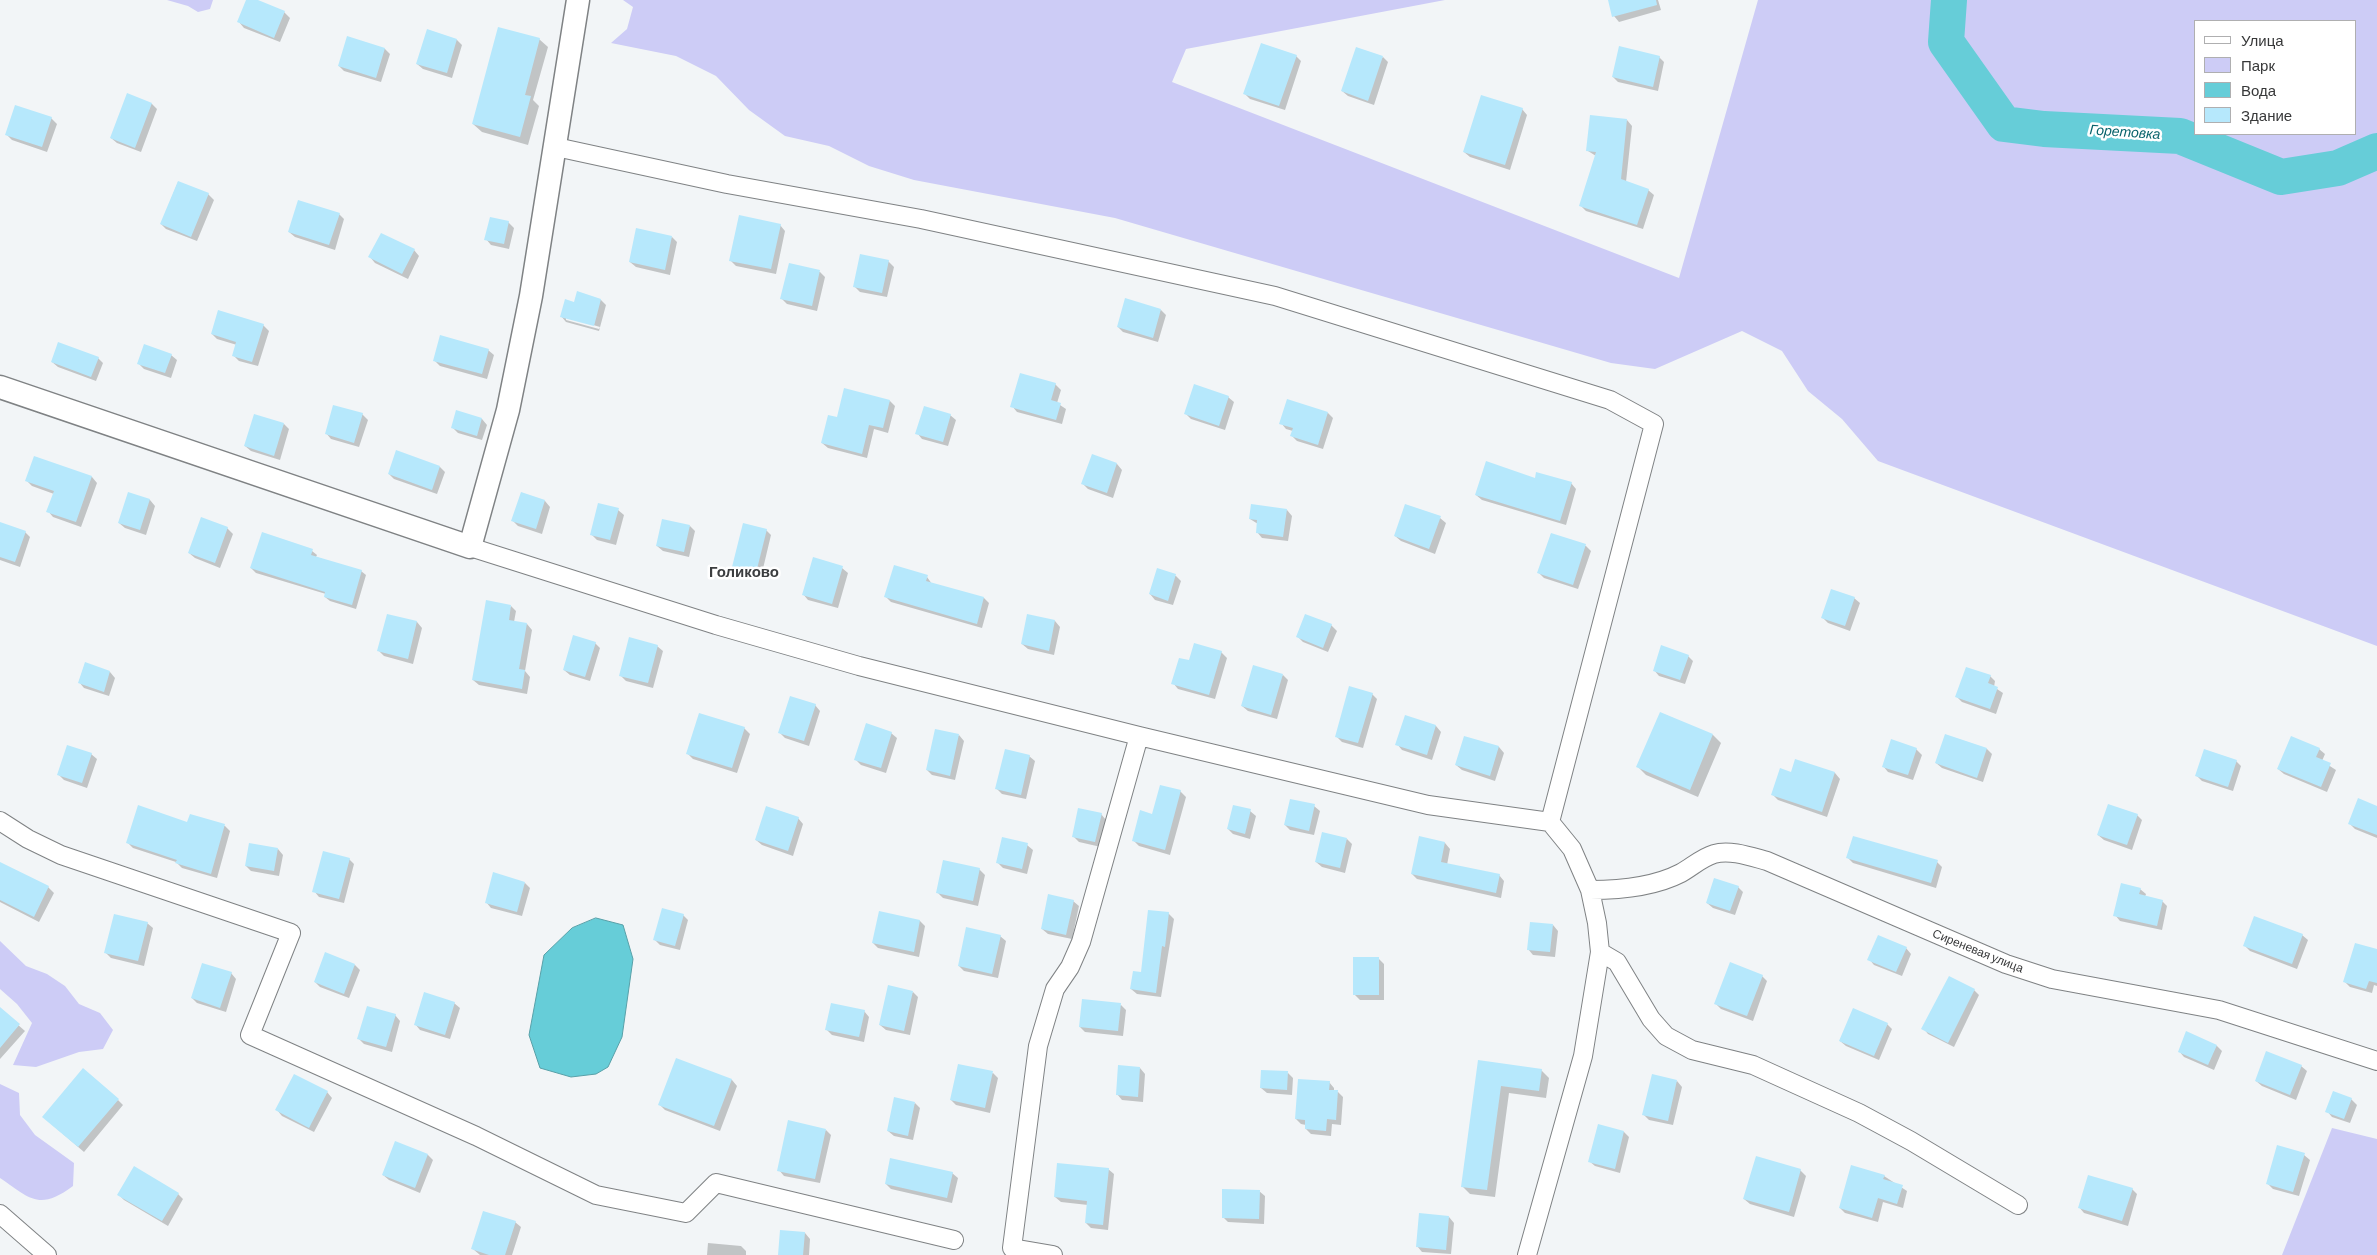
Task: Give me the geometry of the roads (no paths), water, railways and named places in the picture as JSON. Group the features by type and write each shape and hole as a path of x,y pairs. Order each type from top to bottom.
{"street":[{"path":"470,548 508,410 531,296 578,0"},
{"path":"556,147 727,184 921,219 1275,296 1610,400 1654,424 1550,822"},
{"path":"0,387 470,548 716,625 859,666 1139,736 1428,805 1550,822 1572,850 1590,890 1597,923 1600,952 1583,1056 1527,1255"},
{"path":"1053,1255 1012,1248 1038,1046 1055,989 1070,967 1081,942 1139,736"},
{"path":"0,821 28,840 61,856 291,933 250,1035 476,1136 596,1195 686,1212 716,1183 954,1240"},
{"name":"Сиреневая улица","path":"1590,890 1617,890 1649,884 1680,874 1716,854 1739,854 1767,861 2016,967 2052,979 2219,1010 2377,1061"},
{"path":"1600,952 1617,962 1651,1019 1666,1036 1692,1050 1753,1065 1859,1114 1911,1142 2018,1205"},
{"path":"0,1214 48,1255"}],"water":[{"path":"596,918 623,925 633,959 622,1037 608,1067 596,1074 571,1077 540,1068 529,1035 544,955 572,928"}],"waterway":[{"name":"Горетовка","path":"1949,0 1946,42 2004,124 2044,129 2180,136 2281,177 2338,168 2377,151"}],"district":[{"name":"Голиково","path":"744,572"}]}
